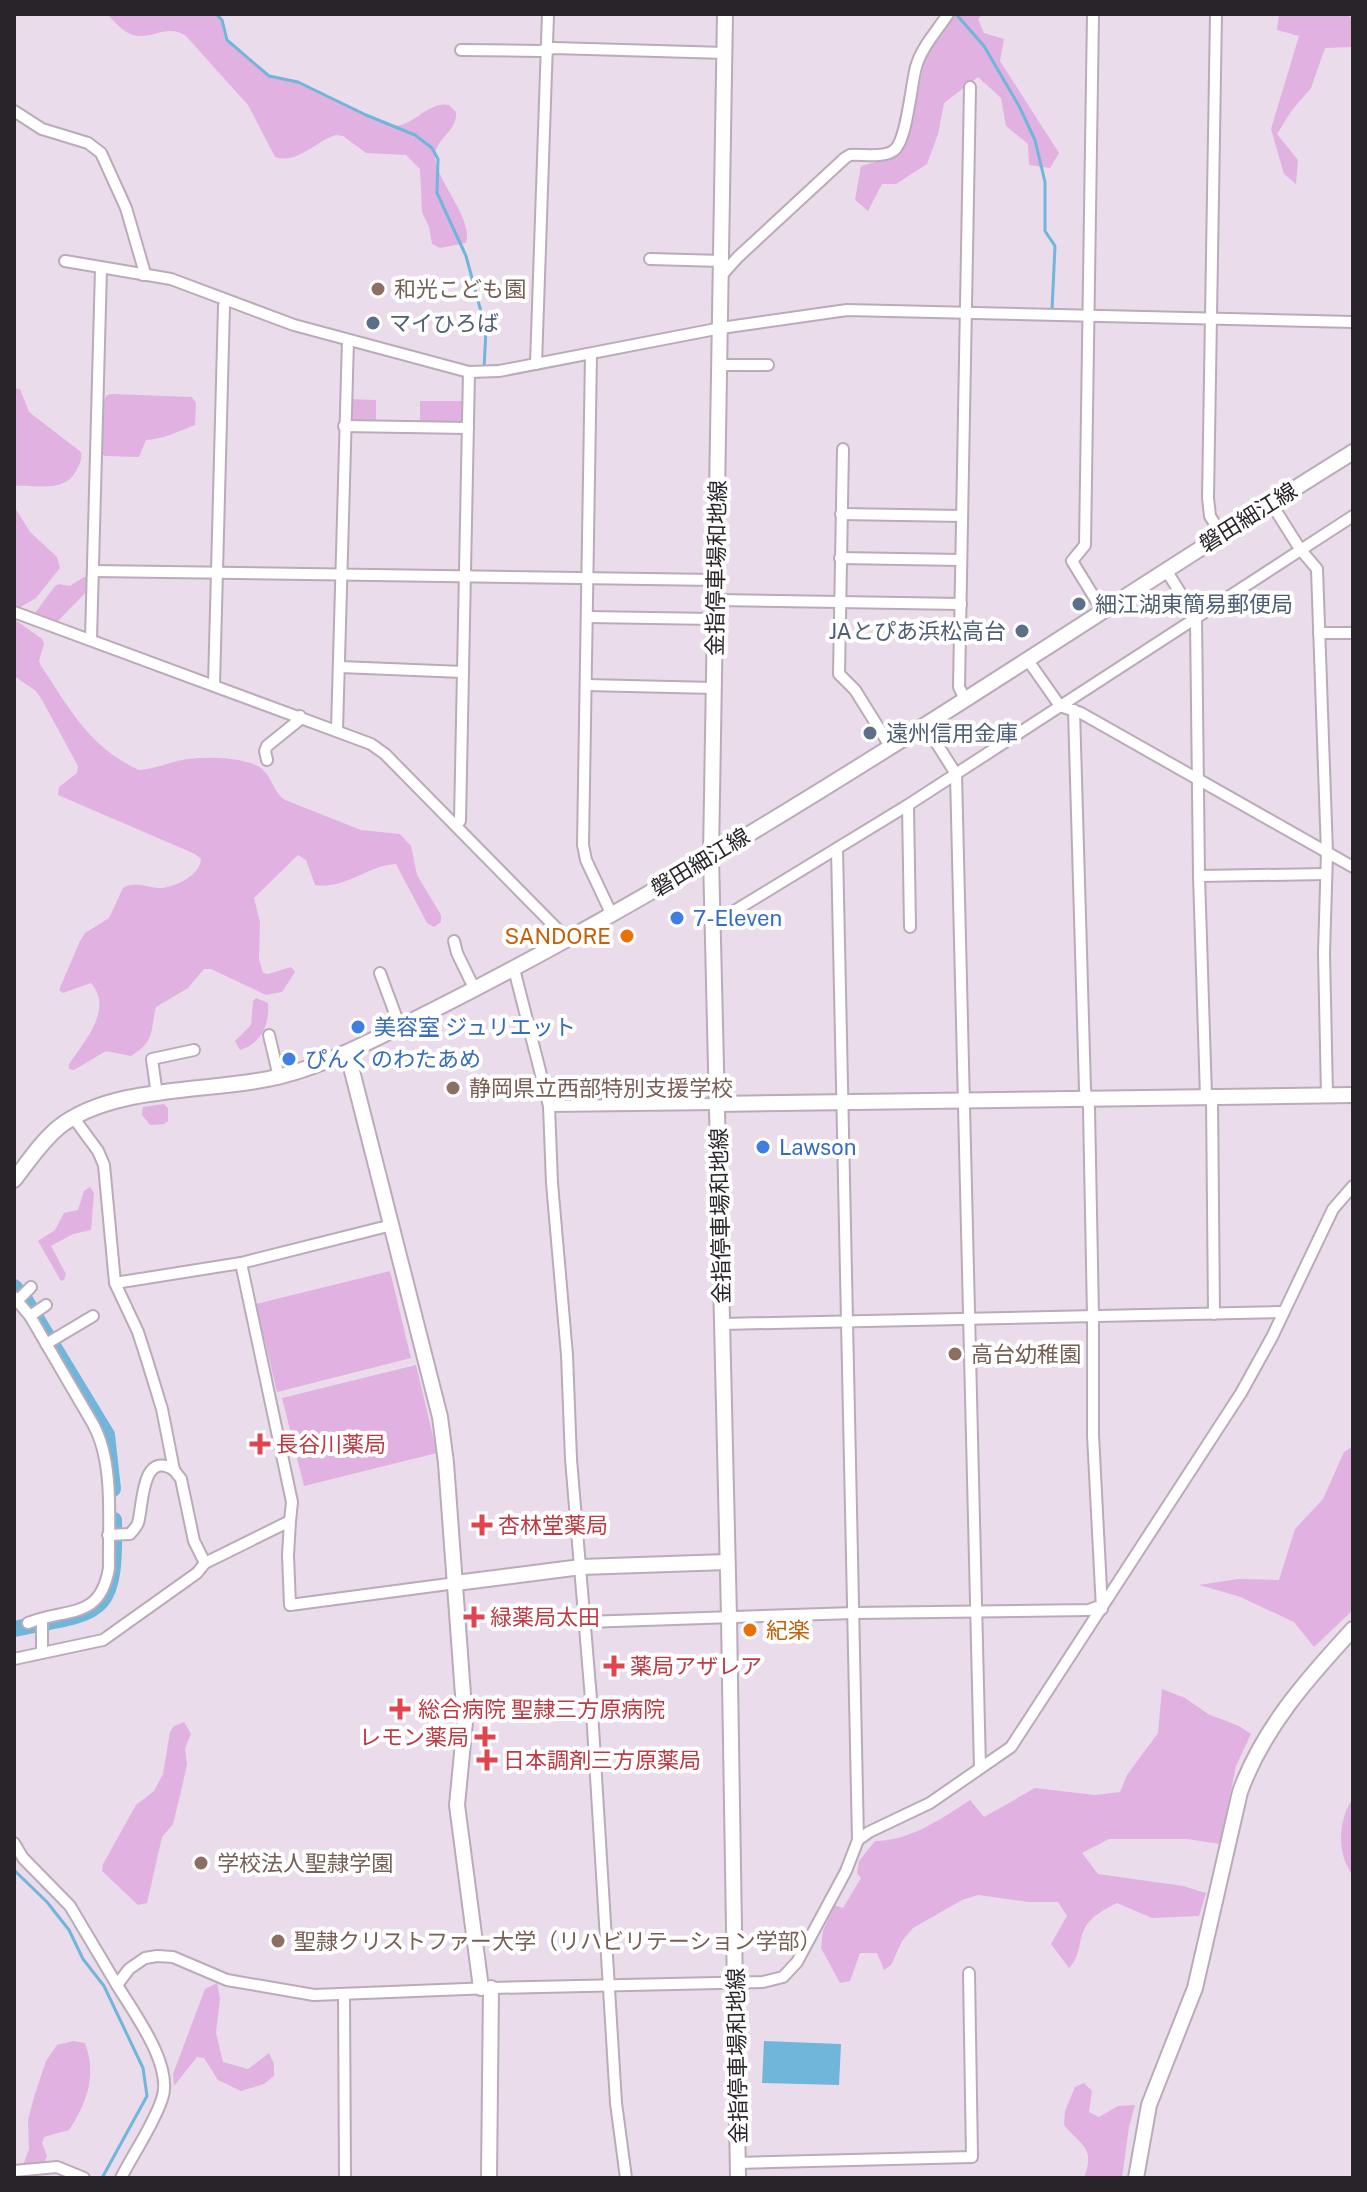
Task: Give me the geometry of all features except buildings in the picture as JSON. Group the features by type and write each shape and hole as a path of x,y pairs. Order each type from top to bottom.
{"main road":[{"name":"金指停車場和地線","path":"725,14 711,856 738,2170"},
{"name":"磐田細江線","path":"14,1180 43,1143 73,1117 110,1102 279,1077 345,1053 400,1027 568,940 925,725 1353,452"},
{"path":"345,1053 440,1417 465,1722 457,1805 486,1988 489,2178"},
{"path":"717,1104 1353,1095"},
{"path":"456,1583 581,1567 727,1562"},
{"path":"1136,2178 1149,2105 1195,1988 1240,1792 1250,1765 1276,1720 1353,1629"}],"street":[{"path":"536,364 548,14"},
{"path":"650,259 722,269 845,158 850,155 891,153 898,147 908,115 920,55 948,14"},
{"path":"1093,14 1085,545 1072,561 1102,610"},
{"path":"1216,14 1208,498 1210,516 1221,534"},
{"path":"461,50 725,53"},
{"path":"965,699 959,687 970,87"},
{"path":"14,111 38,127 88,143 101,153 126,208 143,275"},
{"path":"65,261 171,279 287,323 469,372 496,371 721,328 847,310 1353,322"},
{"path":"91,639 101,269"},
{"path":"214,685 226,300"},
{"path":"337,730 348,340"},
{"path":"591,354 583,850 612,915"},
{"path":"720,365 768,365"},
{"path":"456,825 460,821 469,372"},
{"path":"344,426 468,428"},
{"path":"843,449 839,674 855,690 890,746"},
{"path":"1271,503 1300,549 1317,569 1327,853 1324,953 1327,1095"},
{"path":"841,514 962,516"},
{"path":"713,924 908,805 1353,516"},
{"path":"840,558 961,560"},
{"path":"1166,570 1196,618 1199,876 1209,1096 1214,1314"},
{"path":"94,571 716,580"},
{"path":"716,600 961,604"},
{"path":"14,612 300,716 379,749 568,940"},
{"path":"588,617 715,619"},
{"path":"1319,633 1353,633"},
{"path":"1027,659 1060,706 1074,710 1353,867"},
{"path":"340,667 463,672"},
{"path":"586,685 714,688"},
{"path":"1074,710 1086,1098 1089,1108 1093,1435 1102,1609"},
{"path":"267,760 267,746 300,716"},
{"path":"925,725 956,774 980,1768"},
{"path":"908,805 910,927"},
{"path":"117,1985 129,1969 145,1958 157,1956 173,1957 227,1980 314,1995 763,1982 783,1977 797,1962 846,1871 858,1840 837,849"},
{"path":"1199,876 1326,874"},
{"path":"454,941 475,990"},
{"path":"514,969 549,1106 616,2103 626,2178"},
{"path":"380,973 400,1027"},
{"path":"269,1035 279,1077"},
{"path":"157,1095 152,1059 194,1050"},
{"path":"549,1106 717,1104"},
{"path":"73,1117 98,1151 104,1165 115,1283 138,1332 156,1389 174,1470"},
{"path":"858,1840 930,1803 1011,1747 1241,1393 1333,1209 1353,1186"},
{"path":"115,1283 241,1263 392,1225"},
{"path":"241,1263 292,1502 288,1555 290,1605 456,1583"},
{"path":"28,1623 84,1608 99,1599 109,1568 110,1535 106,1459 101,1440 30,1316 16,1298 31,1287"},
{"path":"30,1316 46,1305"},
{"path":"722,1324 1283,1312"},
{"path":"46,1343 93,1316"},
{"path":"110,1535 130,1534 137,1526 146,1476 156,1467 169,1467 181,1479 194,1541 205,1563"},
{"path":"14,1659 103,1640 188,1580 205,1563 290,1521"},
{"path":"585,1622 1102,1609"},
{"path":"42,1619 42,1653"},
{"path":"14,1843 23,1858 70,1906 157,2054 165,2077 163,2098 121,2178"},
{"path":"738,2170 972,2157 969,1973"},
{"path":"344,1994 345,2178"},
{"path":"14,2171 57,2167 84,2178"}],"shaded area":[{"path":"107,14 214,14 221,21 226,41 269,77 298,83 390,126 406,123 434,107 449,105 456,112 456,119 435,156 441,176 465,223 466,243 440,248 432,244 422,212 420,169 406,155 366,153 343,136 336,135 291,158 275,157 248,105 186,36 173,31 133,35"},
{"path":"954,14 983,14 978,19 984,33 1004,39 1000,61 1059,153 1050,168 1029,165 1028,144 1006,126 1001,98 978,77 944,103 938,134 927,164 896,184 882,184 868,211 855,200 861,166 895,157 916,102 925,58 939,32"},
{"path":"1279,14 1342,14 1353,18 1353,47 1325,48 1311,88 1277,134 1298,160 1296,184 1284,174 1271,129 1299,36 1277,30"},
{"path":"14,388 20,389 29,412 81,452 77,469 64,483 14,486"},
{"path":"107,395 192,397 196,403 195,425 146,440 139,457 105,456 101,453 101,405"},
{"path":"348,399 376,400 376,424 350,423"},
{"path":"420,401 465,401 464,424 420,425"},
{"path":"14,506 30,532 57,557 60,568 36,598 17,609 14,608"},
{"path":"88,577 88,590 58,621 35,613 55,586 70,586"},
{"path":"14,619 42,639 41,666 82,726 122,761 139,770 201,758 247,762 263,770 285,800 361,830 400,834 411,846 417,875 441,915 441,922 434,927 427,923 396,864 376,868 336,884 315,885 306,860 298,855 254,898 260,922 259,959 263,973 291,967 295,972 282,992 266,995 211,969 204,969 188,988 156,1007 151,1034 139,1051 131,1056 106,1051 74,1070 69,1069 98,1014 97,993 91,983 63,993 59,990 85,933 109,918 123,888 132,885 161,888 173,885 192,875 201,859 58,795 59,787 77,773 78,766 36,691 14,676"},
{"path":"256,998 268,1003 266,1026 254,1043 240,1050 235,1041 251,1025 253,1001"},
{"path":"164,1104 168,1108 168,1121 150,1125 142,1115 143,1107"},
{"path":"90,1187 94,1193 91,1230 73,1234 51,1246 66,1274 61,1281 38,1241 55,1230 64,1213 78,1210 84,1191"},
{"path":"390,1271 411,1358 277,1392 256,1304"},
{"path":"416,1365 437,1453 304,1486 282,1398"},
{"path":"1353,1446 1353,1610 1314,1647 1294,1622 1238,1596 1199,1585 1238,1579 1279,1580 1295,1529 1323,1499 1344,1452"},
{"path":"1162,1689 1251,1734 1236,1766 1220,1844 1187,1839 1109,1839 1082,1853 1098,1874 1183,1886 1206,1893 1199,1916 1152,1918 1117,1903 1089,1922 1083,1931 1076,1959 1069,1968 1051,1944 1067,1916 1058,1902 1029,1902 978,1895 962,1900 913,1928 902,1941 891,1965 884,1970 877,1953 860,1953 850,1981 840,1983 821,1948 823,1931 834,1905 843,1908 861,1878 857,1873 859,1861 875,1841 913,1833 970,1800 984,1817 1035,1788 1095,1795 1120,1792 1127,1775 1158,1733"},
{"path":"184,1722 191,1734 185,1748 187,1764 173,1824 162,1837 147,1903 138,1905 102,1871 103,1864 136,1805 154,1791 163,1774 170,1732 174,1726"},
{"path":"1353,1798 1353,1875 1344,1857 1341,1837 1344,1816"},
{"path":"217,1983 220,1998 216,2033 223,2062 248,2069 269,2053 274,2064 274,2076 264,2084 241,2091 218,2080 204,2058 197,2057 174,2086 173,2074 205,1989"},
{"path":"73,2041 85,2043 90,2066 88,2088 81,2110 69,2130 44,2137 42,2143 47,2156 43,2165 22,2168 29,2149 28,2120 46,2061 57,2045"},
{"path":"1084,2083 1092,2091 1089,2112 1099,2117 1118,2106 1135,2105 1122,2178 1084,2178 1087,2153 1064,2125 1065,2111 1075,2087"}],"water":[{"path":"764,2041 841,2044 839,2085 762,2083"}],"waterway":[{"path":"216,14 222,20 227,40 269,76 298,82 415,135 432,148 438,159 437,193 466,256 486,330 484,368"},
{"path":"956,14 984,46 1035,140 1045,182 1045,231 1055,246 1052,310"},
{"path":"862,151 882,150"},
{"path":"14,1287 24,1298 107,1435 113,1489"},
{"path":"14,1629 85,1613 98,1605 112,1576 114,1520"},
{"path":"14,1870 47,1902 69,1930 83,1959 104,1986 143,2068 147,2096 102,2178"}],"place":[{"name":"和光こども園","path":"378,289"},
{"name":"マイひろば","path":"373,323"},
{"name":"細江湖東簡易郵便局","path":"1079,604"},
{"name":"JAとぴあ浜松高台","path":"1022,631"},
{"name":"遠州信用金庫","path":"870,733"},
{"name":"7-Eleven","path":"677,918"},
{"name":"SANDORE","path":"627,936"},
{"name":"美容室 ジュリエット","path":"358,1027"},
{"name":"ぴんくのわたあめ","path":"289,1059"},
{"name":"静岡県立西部特別支援学校","path":"453,1088"},
{"name":"Lawson","path":"763,1147"},
{"name":"高台幼稚園","path":"955,1354"},
{"name":"長谷川薬局","path":"260,1444"},
{"name":"杏林堂薬局","path":"482,1525"},
{"name":"緑薬局太田","path":"474,1617"},
{"name":"紀楽","path":"750,1630"},
{"name":"薬局アザレア","path":"614,1666"},
{"name":"総合病院 聖隷三方原病院","path":"400,1709"},
{"name":"レモン薬局","path":"485,1737"},
{"name":"日本調剤三方原薬局","path":"487,1760"},
{"name":"学校法人聖隷学園","path":"201,1863"},
{"name":"聖隷クリストファー大学（リハビリテーション学部）","path":"278,1941"}]}
